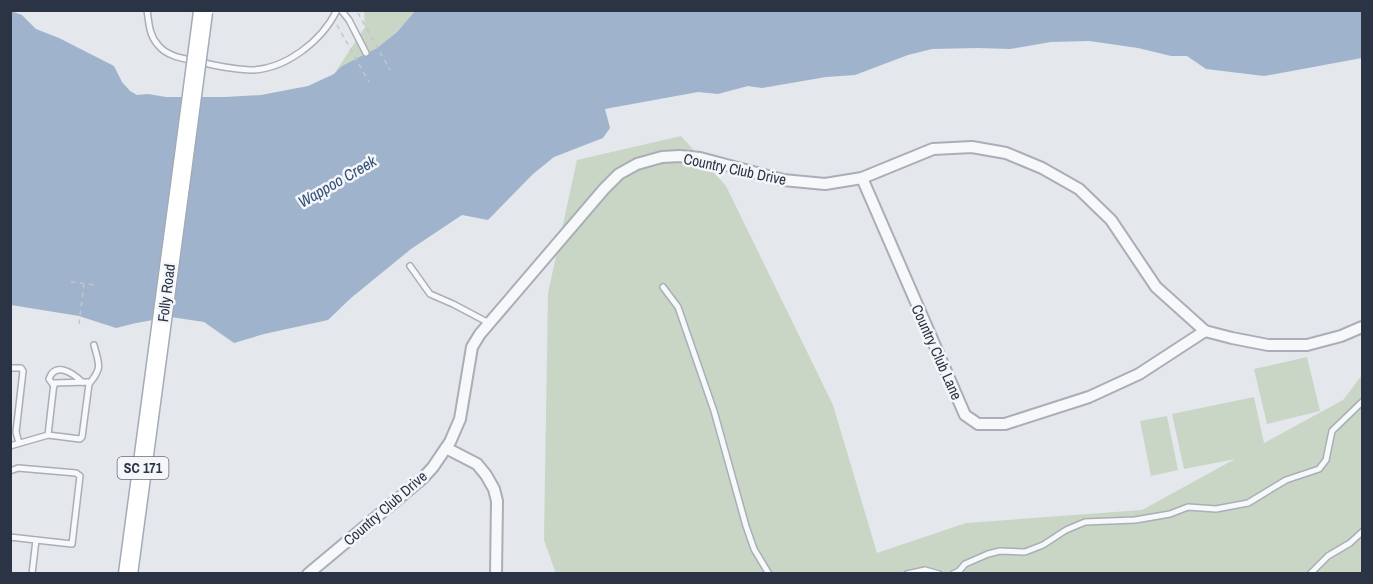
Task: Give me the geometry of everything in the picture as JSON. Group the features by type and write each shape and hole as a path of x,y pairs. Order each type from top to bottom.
{"main road":[{"name":"Folly Road","path":"128,573 158,362 203,11"}],"street":[{"name":"Country Club Drive","path":"308,573 423,478 433,467 450,442 460,419 472,347 480,334 619,174 638,164 662,157 699,158 783,180 825,184 862,178 933,149 972,147 1005,153 1042,168 1079,189 1111,220 1156,287 1204,330 1268,345 1307,345 1341,336 1362,327"},
{"name":"Country Club Lane","path":"862,178 965,415 978,424 1005,424 1089,397 1139,374 1204,330"},
{"path":"446,448 477,464 494,489 497,501 496,573"}],"lane":[{"path":"147,10 150,32 158,46 173,56 223,67 251,70 275,65 308,48 339,10 350,20 366,53"},
{"path":"411,266 430,294 489,323"},
{"path":"663,287 678,307 714,411 746,526 754,549 769,573"},
{"path":"10,446 48,435 80,439 82,437 89,384 98,374 99,369 94,345"},
{"path":"10,368 21,368 23,371 16,432 19,443"},
{"path":"54,386 49,380 50,376 52,372 59,370 66,370 74,374 82,382"},
{"path":"48,435 54,383 88,381 89,384"},
{"path":"953,573 959,571 965,564 988,554 1000,551 1025,552 1034,549 1084,522 1135,520 1170,514 1188,507 1216,510 1248,503 1286,480 1319,469 1326,460 1332,431 1362,402"},
{"path":"10,471 18,468 76,473 80,476 72,544 10,537"},
{"path":"1310,573 1328,556 1350,543 1362,532"},
{"path":"32,573 36,540"},
{"path":"907,573 925,570 939,573"}],"path":[{"path":"358,13 390,70"},
{"path":"337,25 369,82"},
{"path":"70,282 96,285"},
{"path":"79,324 84,283"}],"green space":[{"path":"364,11 415,11 398,30 373,51 344,66 334,74 365,27"},
{"path":"681,136 726,186 833,405 877,553 966,523 1142,510 1235,459 1184,469 1172,414 1254,397 1264,443 1343,400 1362,375 1362,573 556,574 544,540 548,293 577,160"},
{"path":"1307,357 1320,411 1267,424 1254,369"},
{"path":"1167,416 1178,470 1151,476 1140,421"}],"water":[{"name":"Wappoo Creek","path":"11,11 22,15 36,29 114,66 122,82 137,95 166,97 261,95 308,86 334,74 342,66 377,48 397,32 415,11 1362,11 1362,58 1264,76 1206,69 1187,56 1171,56 1138,48 1089,41 1051,42 1010,49 932,49 908,55 855,75 826,77 762,88 748,86 718,94 698,92 605,109 610,128 603,138 554,157 533,174 488,220 462,215 411,249 328,320 234,343 204,322 171,317 116,328 79,316 11,305"}]}
